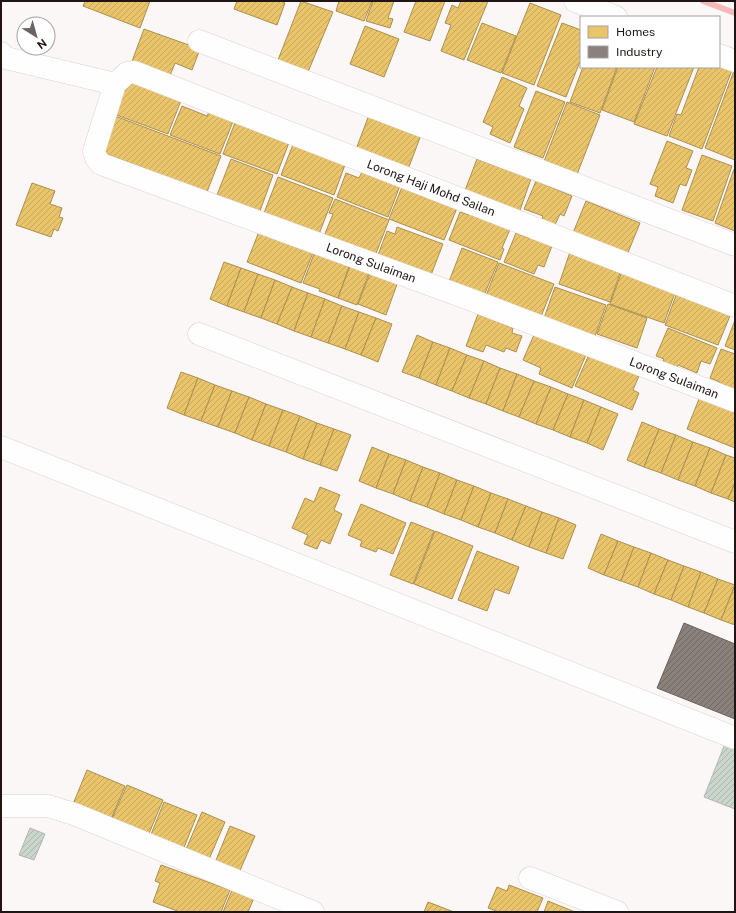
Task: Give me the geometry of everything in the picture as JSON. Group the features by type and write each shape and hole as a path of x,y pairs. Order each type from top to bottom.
{"street":[{"path":"575,1 613,16"},
{"path":"199,41 735,244"},
{"name":"Lorong Haji Mohd Sailan","path":"1,53 6,58 121,78 134,72 735,306"},
{"path":"720,55 735,61"},
{"name":"Lorong Sulaiman","path":"121,78 94,151 96,158 101,164 469,299 735,401"},
{"path":"199,334 735,542"},
{"path":"1,447 735,738"},
{"path":"1,806 48,806 74,814 313,912"},
{"path":"530,878 617,912"}],"building: Homes":[{"path":"85,1 150,1 140,28 83,6"},
{"path":"237,1 282,1 285,3 277,25 234,9"},
{"path":"301,1 333,12 308,72 278,60"},
{"path":"339,1 372,1 364,21 336,11"},
{"path":"373,1 394,1 388,18 393,19 390,28 366,21"},
{"path":"416,1 445,1 430,41 404,32"},
{"path":"461,1 488,1 464,60 441,51 451,25 445,23 452,5 458,8"},
{"path":"530,3 561,15 534,85 502,73"},
{"path":"482,23 516,36 501,73 467,60"},
{"path":"562,23 580,30 580,62 566,97 537,86"},
{"path":"365,26 399,39 384,77 350,64"},
{"path":"144,29 200,49 192,70 175,63 169,78 131,64"},
{"path":"720,65 732,70 702,149 669,136 677,114 681,115 699,68 720,68"},
{"path":"583,68 617,68 600,113 570,102"},
{"path":"618,68 655,68 634,122 602,110"},
{"path":"657,68 694,68 667,136 634,124"},
{"path":"735,68 735,160 705,148"},
{"path":"125,76 182,98 168,134 111,113"},
{"path":"502,77 527,88 519,106 524,109 510,143 490,134 493,127 483,122"},
{"path":"536,91 565,102 543,158 514,147"},
{"path":"567,102 600,115 576,177 543,164"},
{"path":"182,106 207,116 210,110 234,119 220,154 170,135"},
{"path":"369,115 421,135 407,172 355,152"},
{"path":"115,116 221,156 207,192 101,152"},
{"path":"236,120 290,140 277,174 223,154"},
{"path":"667,141 693,151 686,168 692,170 686,186 680,184 673,203 655,196 658,187 650,184"},
{"path":"294,142 346,162 334,195 281,175"},
{"path":"702,155 732,166 713,221 682,210"},
{"path":"231,159 273,175 260,211 217,195"},
{"path":"477,159 531,179 519,213 464,193"},
{"path":"364,168 401,183 388,217 337,197 346,173 359,178"},
{"path":"734,169 735,170 735,231 715,223"},
{"path":"278,177 333,198 319,234 264,213"},
{"path":"536,181 572,196 564,216 560,214 554,227 541,222 543,216 524,209"},
{"path":"32,183 55,191 50,204 62,208 59,217 63,218 58,231 54,229 51,237 16,225"},
{"path":"402,187 457,208 444,240 389,219"},
{"path":"335,199 389,220 375,256 324,236 333,214 329,213"},
{"path":"586,201 640,223 627,255 573,233"},
{"path":"471,211 511,227 502,248 504,249 500,260 449,240 460,212 469,215"},
{"path":"262,224 316,245 301,283 247,262"},
{"path":"397,227 443,244 431,275 378,255 387,231 395,234"},
{"path":"516,233 529,238 531,234 553,243 544,267 538,265 534,274 504,262"},
{"path":"317,246 352,258 338,298 303,283"},
{"path":"462,248 498,262 483,298 448,284"},
{"path":"570,252 621,270 610,302 559,284"},
{"path":"353,258 372,265 357,305 338,298"},
{"path":"224,262 241,268 227,306 210,299"},
{"path":"499,263 554,284 540,319 485,298"},
{"path":"373,266 400,276 386,315 358,304"},
{"path":"241,268 258,274 244,312 227,306"},
{"path":"622,271 676,290 664,323 610,304"},
{"path":"258,274 275,280 261,318 244,312"},
{"path":"275,280 292,287 277,324 261,318"},
{"path":"292,287 308,293 294,331 277,324"},
{"path":"555,287 606,305 594,339 543,321"},
{"path":"678,290 732,311 718,345 665,325"},
{"path":"308,293 325,299 311,337 294,331"},
{"path":"325,299 342,306 328,343 311,337"},
{"path":"608,304 647,318 637,348 597,334"},
{"path":"342,306 359,312 345,349 328,343"},
{"path":"359,312 376,318 361,355 345,349"},
{"path":"478,314 513,328 512,333 522,336 516,352 506,348 504,352 486,345 483,352 466,346"},
{"path":"376,318 392,324 378,362 361,355"},
{"path":"735,320 735,350 725,346"},
{"path":"537,328 588,350 572,388 539,374 541,368 523,360"},
{"path":"668,328 717,348 710,364 701,361 697,373 678,365 675,372 661,366 664,359 656,356"},
{"path":"417,335 433,342 419,378 402,372"},
{"path":"433,342 450,348 436,385 419,378"},
{"path":"450,348 467,355 452,391 436,385"},
{"path":"721,349 735,354 735,395 718,388 720,382 710,378"},
{"path":"591,350 641,371 633,390 639,393 632,410 575,386"},
{"path":"467,355 484,361 469,398 452,391"},
{"path":"484,361 500,368 486,404 469,398"},
{"path":"500,368 517,374 503,411 486,404"},
{"path":"181,372 198,378 184,415 167,408"},
{"path":"517,374 534,381 519,417 503,411"},
{"path":"198,378 215,385 201,421 184,415"},
{"path":"534,381 551,387 536,424 519,417"},
{"path":"215,385 232,391 218,427 201,421"},
{"path":"551,387 568,394 553,430 536,424"},
{"path":"232,391 249,397 235,433 218,427"},
{"path":"568,394 584,400 570,437 553,430"},
{"path":"701,394 735,408 735,448 687,429"},
{"path":"249,397 266,404 252,440 235,433"},
{"path":"584,400 601,407 587,443 570,437"},
{"path":"266,404 283,410 269,446 252,440"},
{"path":"601,407 618,414 603,450 587,443"},
{"path":"283,410 300,416 286,452 269,446"},
{"path":"300,416 317,423 303,459 286,452"},
{"path":"642,422 659,429 644,467 627,460"},
{"path":"317,423 334,429 320,465 303,459"},
{"path":"334,429 351,435 337,471 320,465"},
{"path":"659,429 676,435 661,473 644,467"},
{"path":"676,435 693,442 678,480 661,473"},
{"path":"693,442 710,448 695,486 678,480"},
{"path":"372,447 389,454 376,488 359,481"},
{"path":"710,448 726,455 711,493 695,486"},
{"path":"389,454 406,460 393,494 376,488"},
{"path":"726,455 735,458 735,483 728,499 711,493"},
{"path":"406,460 423,467 410,501 393,494"},
{"path":"423,467 440,473 427,507 410,501"},
{"path":"440,473 457,480 444,514 427,507"},
{"path":"457,480 474,486 461,520 444,514"},
{"path":"735,483 735,502 728,499"},
{"path":"474,486 491,493 478,527 461,520"},
{"path":"320,487 340,495 334,510 342,514 330,544 321,540 317,549 304,544 308,535 292,528 305,498 314,502"},
{"path":"491,493 508,499 495,533 478,527"},
{"path":"508,499 526,506 512,540 495,533"},
{"path":"361,504 406,523 393,554 378,548 376,552 360,546 362,541 348,535"},
{"path":"526,506 542,512 529,547 512,540"},
{"path":"542,512 559,518 546,553 529,547"},
{"path":"559,518 576,525 563,559 546,553"},
{"path":"411,522 434,531 413,584 390,575"},
{"path":"435,531 473,546 452,599 414,584"},
{"path":"601,534 618,541 604,575 588,568"},
{"path":"618,541 634,547 621,581 604,575"},
{"path":"634,547 651,553 638,587 621,581"},
{"path":"477,551 519,567 509,594 495,589 487,611 458,600"},
{"path":"651,553 668,560 654,594 638,587"},
{"path":"668,560 684,566 671,600 654,594"},
{"path":"684,566 701,572 688,607 671,600"},
{"path":"701,572 718,579 704,613 688,607"},
{"path":"718,579 735,585 721,620 704,613"},
{"path":"735,585 735,625 721,620"},
{"path":"87,770 125,786 109,824 71,809"},
{"path":"127,785 163,800 148,836 111,821"},
{"path":"164,802 197,815 183,850 150,837"},
{"path":"202,812 225,822 207,864 184,854"},
{"path":"230,826 255,836 238,875 214,865"},
{"path":"161,865 230,890 221,912 180,912 153,902 160,883 155,881"},
{"path":"509,885 543,898 537,912 499,912 488,908 497,887 507,891"},
{"path":"232,890 254,898 248,912 223,912"},
{"path":"548,901 575,912 544,912"},
{"path":"428,902 454,912 424,912"}],"building: Industry":[{"path":"684,623 735,644 735,719 657,688"}],"building: Other":[{"path":"726,741 735,744 735,809 704,797"},
{"path":"30,828 45,834 34,860 19,855"}],"waterway":[{"path":"703,1 735,13"}]}
